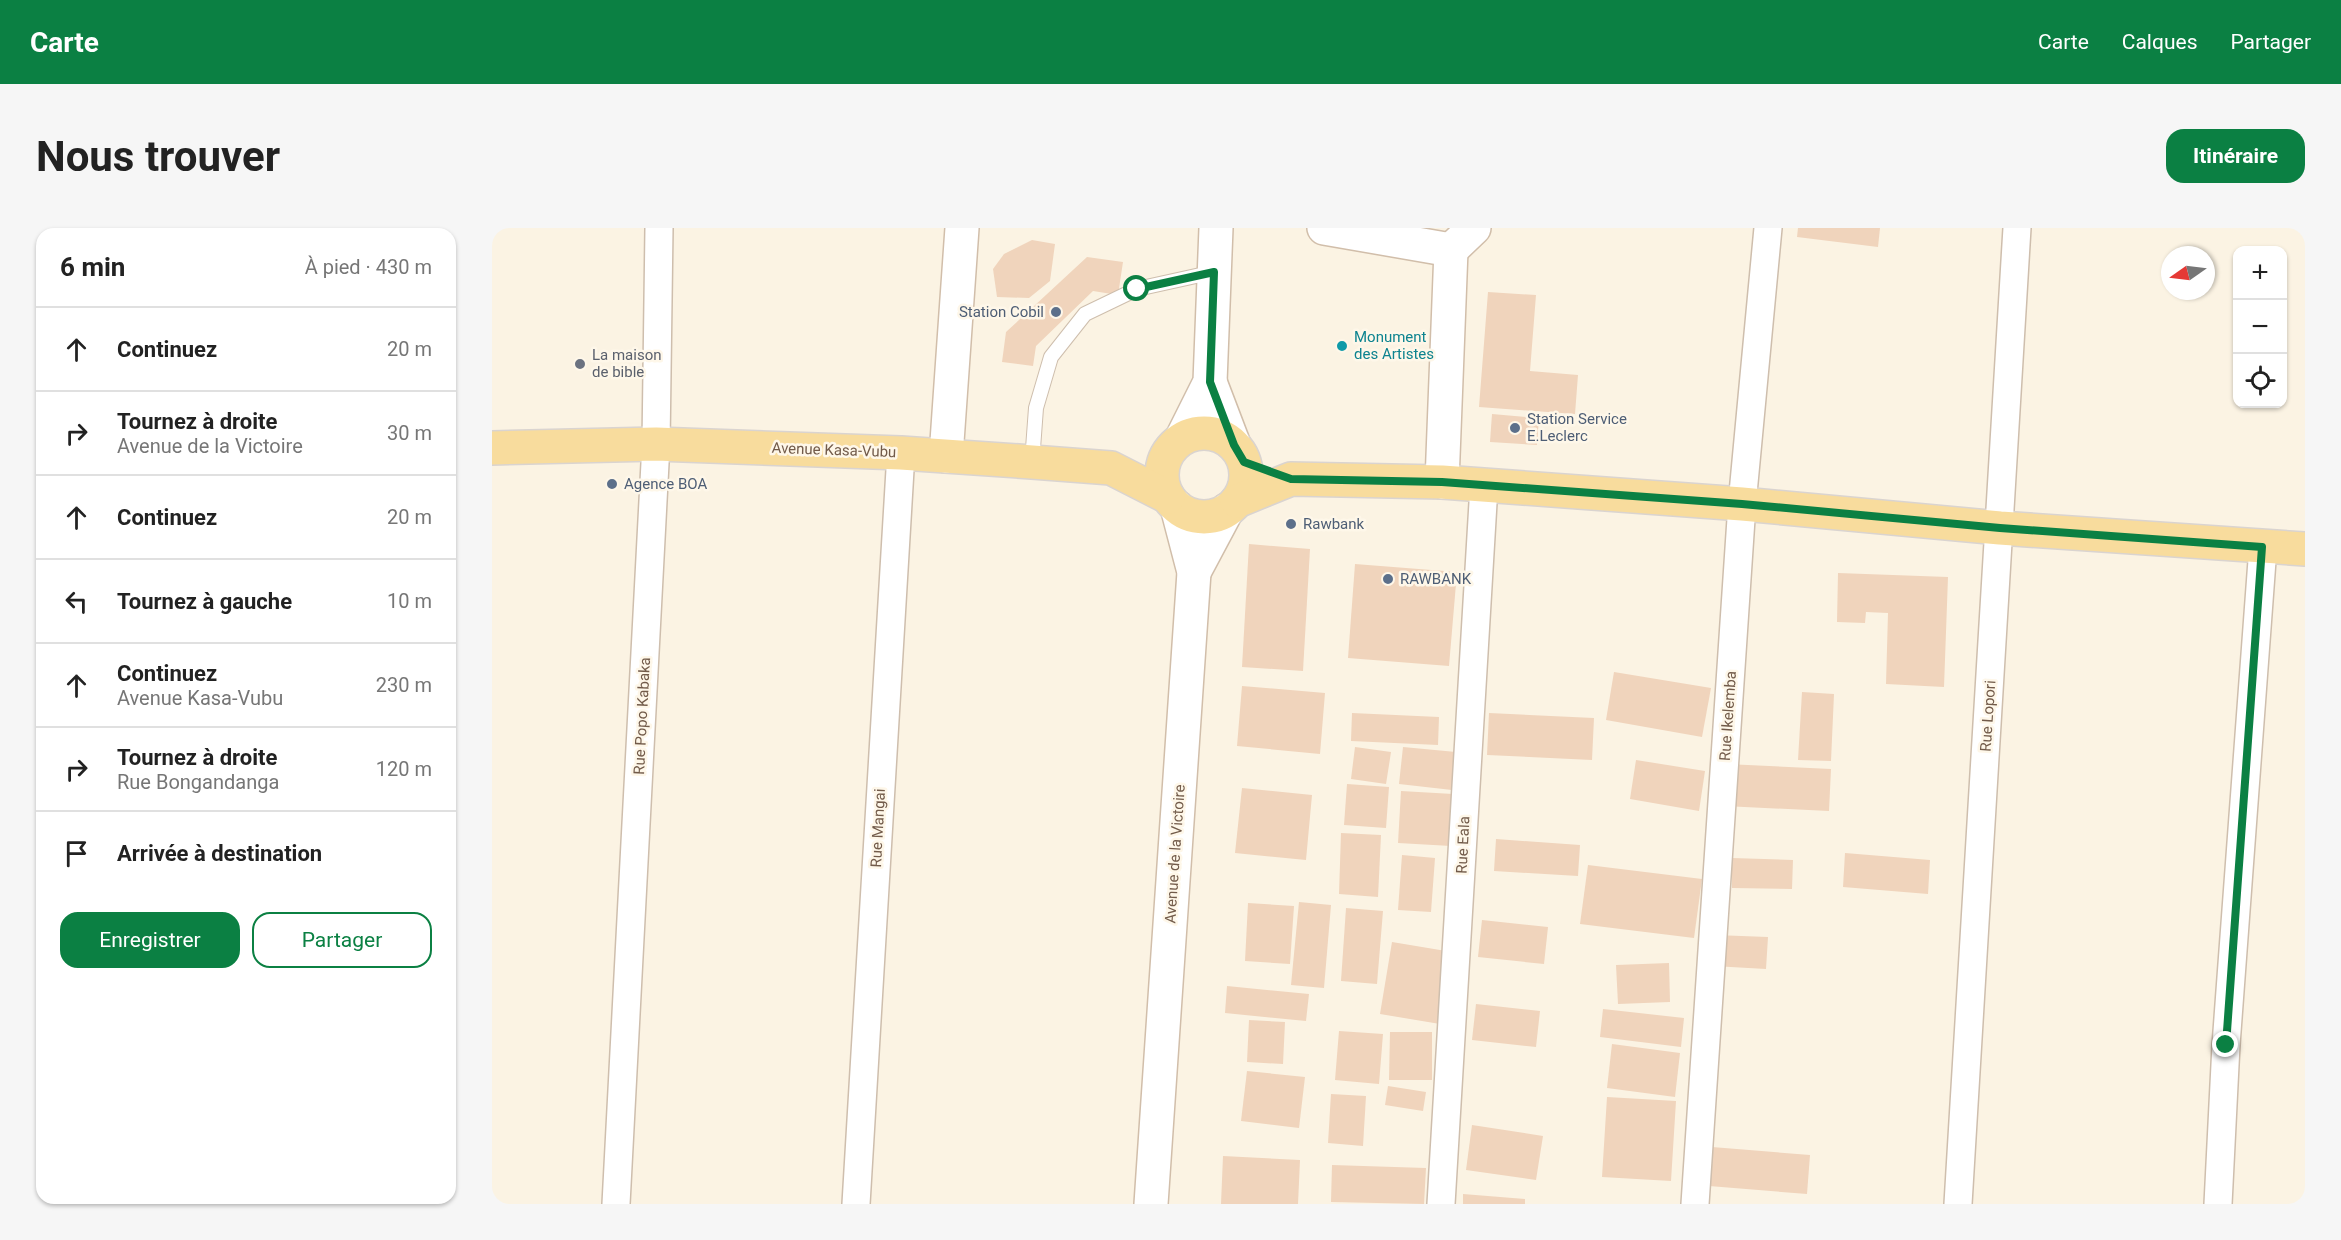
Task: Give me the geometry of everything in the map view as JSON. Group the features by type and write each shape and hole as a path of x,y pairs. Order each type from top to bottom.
{"main road":[{"path":"946,456 962,228"},
{"path":"1194,572 1244,489 1246,475 1210,382 1216,228"},
{"path":"1324,228 1463,239 1442,482"},
{"path":"1210,382 1161,470 1162,484 1172,502 1188,514 1201,517 1215,516 1291,479"},
{"path":"1111,468 1174,447 1200,432 1218,434 1239,453 1291,479 1442,482 1742,504 2000,528 2305,549"},
{"name":"Avenue Kasa-Vubu","path":"492,448 656,444 901,453 1111,468 1172,502"},
{"name":"Avenue de la Victoire","path":"1151,1204 1194,572 1172,502"}],"street":[{"name":"Rue Popo Kabaka","path":"616,1204 656,444 659,228"},
{"name":"Rue Ikelemba","path":"1695,1204 1742,504 1768,228"},
{"name":"Rue Lopori","path":"1958,1204 2017,228"},
{"name":"Rue Mangai","path":"856,1204 901,453"},
{"name":"Rue Eala","path":"1441,1204 1484,486"},
{"path":"2218,1204 2226,1045 2262,547"}],"lane":[{"path":"1032,462 1036,408 1051,357 1085,314 1137,289 1214,272"}],"building":[{"path":"1798,228 1880,228 1878,247 1797,237"},
{"path":"1032,240 1055,244 1050,281 1029,298 997,297 993,269 1004,254"},
{"path":"1087,257 1123,262 1118,295 1093,291 1036,346 1033,366 1002,362 1006,332"},
{"path":"1488,292 1536,295 1530,371 1578,375 1575,414 1479,407"},
{"path":"1492,414 1539,418 1537,445 1490,442"},
{"path":"1249,544 1310,549 1303,671 1242,667"},
{"path":"1355,564 1457,572 1449,666 1348,658"},
{"path":"1838,573 1948,577 1944,687 1886,684 1888,613 1866,612 1865,623 1837,622"},
{"path":"1614,672 1711,688 1702,737 1606,720"},
{"path":"1242,686 1325,693 1320,754 1237,746"},
{"path":"1802,692 1834,694 1831,761 1798,760"},
{"path":"1352,713 1439,717 1438,745 1351,741"},
{"path":"1489,713 1594,718 1592,760 1487,755"},
{"path":"1355,747 1391,752 1386,784 1351,779"},
{"path":"1403,747 1456,752 1452,790 1399,784"},
{"path":"1636,760 1705,771 1699,811 1630,799"},
{"path":"1726,764 1831,769 1829,811 1724,806"},
{"path":"1347,784 1389,787 1386,828 1344,825"},
{"path":"1242,788 1312,795 1306,860 1235,853"},
{"path":"1401,791 1453,794 1451,846 1398,843"},
{"path":"1341,833 1381,835 1378,897 1339,894"},
{"path":"1496,839 1580,845 1578,876 1494,871"},
{"path":"1845,853 1930,860 1928,894 1843,887"},
{"path":"1402,855 1435,858 1431,912 1398,910"},
{"path":"1732,858 1793,860 1792,889 1732,888"},
{"path":"1588,865 1702,879 1694,938 1580,924"},
{"path":"1299,902 1331,905 1324,988 1291,985"},
{"path":"1248,903 1294,906 1290,964 1245,961"},
{"path":"1346,908 1383,911 1377,984 1341,981"},
{"path":"1482,920 1548,927 1544,964 1478,957"},
{"path":"1715,935 1768,937 1766,969 1713,966"},
{"path":"1392,942 1452,952 1440,1024 1380,1014"},
{"path":"1669,963 1670,1002 1618,1004 1616,965"},
{"path":"1227,986 1309,994 1306,1021 1225,1013"},
{"path":"1476,1004 1540,1011 1536,1047 1472,1040"},
{"path":"1603,1009 1684,1018 1681,1047 1600,1037"},
{"path":"1249,1020 1285,1022 1283,1064 1247,1062"},
{"path":"1339,1031 1383,1034 1379,1084 1335,1080"},
{"path":"1390,1032 1432,1032 1432,1080 1389,1080"},
{"path":"1612,1044 1680,1053 1675,1097 1607,1088"},
{"path":"1247,1071 1305,1077 1299,1128 1241,1121"},
{"path":"1388,1086 1426,1092 1423,1111 1385,1105"},
{"path":"1331,1094 1366,1096 1363,1146 1328,1143"},
{"path":"1607,1097 1676,1101 1671,1181 1602,1177"},
{"path":"1472,1125 1543,1136 1536,1180 1466,1170"},
{"path":"1712,1147 1810,1155 1807,1194 1709,1186"},
{"path":"1223,1156 1300,1160 1298,1204 1221,1204"},
{"path":"1332,1165 1426,1168 1424,1204 1331,1202"},
{"path":"1463,1194 1525,1199 1525,1204 1463,1204"}],"place":[{"name":"Station Cobil","path":"1056,312"},
{"name":"Monument des Artistes","path":"1342,346"},
{"name":"La maison de bible","path":"580,364"},
{"name":"Station Service E.Leclerc","path":"1515,428"},
{"name":"Agence BOA","path":"612,484"},
{"name":"Rawbank","path":"1291,524"},
{"name":"RAWBANK","path":"1388,579"}],"route":[{"path":"1137,289 1214,272 1210,382 1234,445 1244,462 1291,479 1442,482 2262,547 2226,1045"}]}
